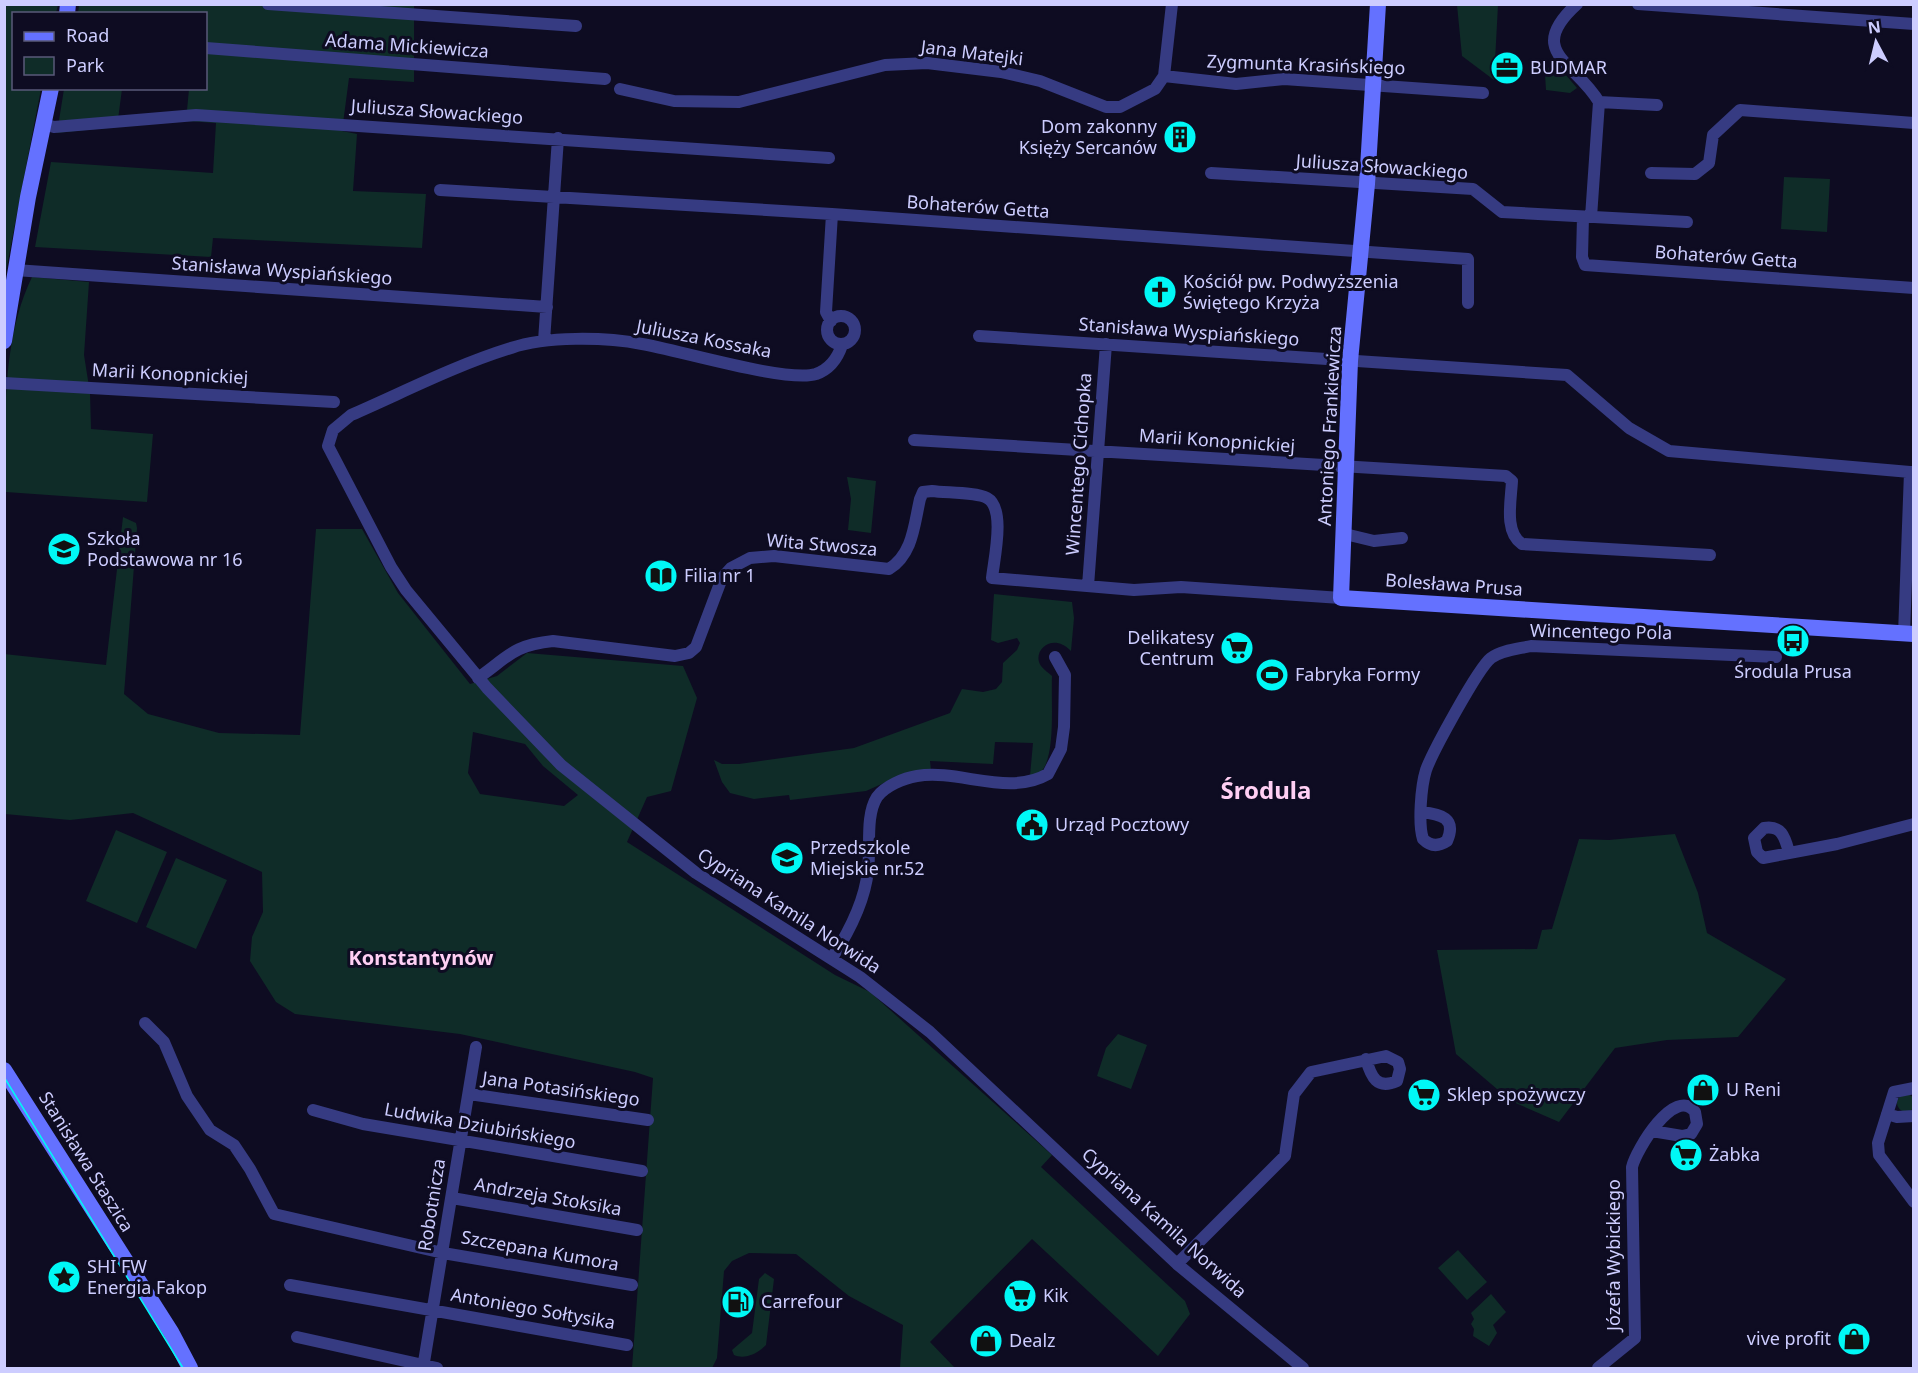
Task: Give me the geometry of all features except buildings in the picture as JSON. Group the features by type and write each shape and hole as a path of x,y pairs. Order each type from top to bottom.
{"street":[{"path":"268,4 576,26"},
{"path":"1164,76 1172,4"},
{"name":"Antoniego Frankiewicza","path":"1341,598 1350,362 1367,184 1378,4"},
{"path":"1577,4 1560,19 1554,30 1553,42 1558,55 1599,102 1657,105"},
{"path":"1638,4 1914,24"},
{"name":"Adama Mickiewicza","path":"207,48 605,79"},
{"name":"Jana Matejki","path":"620,89 674,101 739,102 885,65 927,63 1001,72 1040,81 1106,107 1120,107 1155,89 1164,76"},
{"name":"Zygmunta Krasińskiego","path":"1164,76 1236,84 1284,79 1483,93"},
{"path":"4,341 15,270 51,90"},
{"path":"1587,217 1599,102"},
{"path":"1651,173 1695,174 1709,163 1713,135 1740,110 1914,123"},
{"name":"Juliusza Słowackiego","path":"43,124 54,127 196,115 829,158"},
{"path":"544,341 552,197 558,138"},
{"name":"Juliusza Słowackiego","path":"1211,173 1473,189 1502,212 1688,222"},
{"name":"Bohaterów Getta","path":"440,190 832,214 1468,259 1468,303"},
{"path":"831,321 826,312 832,214"},
{"name":"Bohaterów Getta","path":"1587,217 1582,258 1585,265 1914,288"},
{"name":"Stanisława Wyspiańskiego","path":"15,270 547,307"},
{"path":"842,316 853,322 855,328 853,339 842,345 830,339 827,326 831,321 842,316"},
{"name":"Stanisława Wyspiańskiego","path":"979,336 1567,375 1629,428 1670,451 1912,472 1909,634"},
{"name":"Juliusza Kossaka","path":"333,429 351,415 445,373 512,347 544,341 640,343 762,369 810,375 826,369 839,356 842,345"},
{"name":"Wincentego Cichopka","path":"1088,586 1106,344"},
{"name":"Marii Konopnickiej","path":"4,382 334,402"},
{"name":"Cypriana Kamila Norwida","path":"333,429 329,440 330,451 391,567 406,590 478,678 561,765 634,826 696,873 832,958 930,1032 1177,1263 1303,1368"},
{"name":"Marii Konopnickiej","path":"915,440 1506,476 1512,481 1511,530 1514,539 1522,544 1710,555"},
{"name":"Wita Stwosza","path":"478,678 516,648 532,643 553,641 675,656 689,653 696,647 722,578 731,568 750,558 774,556 889,569 900,562 908,550 923,492 986,498 996,505 998,516 992,578"},
{"path":"1345,534 1374,541 1402,538"},
{"name":"Bolesława Prusa","path":"992,578 1134,590 1181,587 1909,634"},
{"name":"Wincentego Pola","path":"1421,812 1425,772 1473,682 1491,658 1509,650 1531,646 1776,657"},
{"path":"832,958 854,920 863,891 868,872 872,813 878,797 883,792 894,784 924,775 1023,784 1048,774 1061,749 1064,727 1065,675 1055,657"},
{"path":"1789,852 1837,844 1914,824"},
{"name":"Szczepana Kumora","path":"145,1023 164,1042 187,1096 210,1130 234,1145 250,1169 274,1214 443,1253 632,1285"},
{"name":"Robotnicza","path":"423,1367 476,1047"},
{"path":"1177,1263 1285,1156 1294,1094 1311,1072 1366,1059"},
{"name":"Stanisława Staszica","path":"4,1070 171,1332 190,1368"},
{"path":"1914,1088 1893,1092 1878,1143 1879,1155 1914,1202"},
{"name":"Jana Potasińskiego","path":"469,1094 648,1120"},
{"name":"Ludwika Dziubińskiego","path":"314,1110 363,1124 642,1171"},
{"path":"1887,1114 1897,1117 1914,1116"},
{"name":"Józefa Wybickiego","path":"1598,1368 1635,1338 1632,1167 1635,1154 1652,1131"},
{"name":"Andrzeja Stoksika","path":"452,1198 637,1230"},
{"name":"Antoniego Sołtysika","path":"290,1285 627,1345"},
{"path":"297,1337 423,1367 437,1368"}],"green space":[{"path":"5,4 58,5 56,12 12,12 12,90 41,90 5,276"},
{"path":"79,5 414,5 414,82 349,78 342,131 357,134 353,191 426,194 422,248 213,238 211,257 35,247 51,162 213,173 216,123 186,121 189,90 207,90 207,12 78,12"},
{"path":"1457,5 1498,5 1494,80 1462,56"},
{"path":"1553,60 1577,88 1570,93 1546,90 1545,74"},
{"path":"64,90 122,90 117,127 57,133"},
{"path":"1784,177 1830,179 1827,232 1781,229"},
{"path":"32,277 89,282 84,355 90,393 91,429 153,434 147,502 6,492 5,438 10,355 22,302"},
{"path":"847,477 876,481 871,533 848,530 851,499"},
{"path":"123,517 136,523 137,528 124,694 148,714 219,733 300,735 316,529 362,529 398,593 470,684 497,676 527,653 683,666 697,698 671,791 647,797 627,842 835,975 870,992 1052,1155 1041,1167 1185,1301 1190,1314 1158,1356 1032,1239 930,1342 955,1368 900,1368 903,1325 849,1296 796,1254 749,1253 732,1261 724,1271 717,1358 712,1368 632,1368 653,1078 635,1072 460,1034 295,1014 276,1002 250,961 252,937 263,912 262,872 133,813 70,820 5,814 4,654 106,665","holes":["473,732 525,744 543,766 578,795 564,806 480,794 468,773"]},
{"path":"994,594 1072,602 1074,618 1071,651 1064,645 1051,643 1041,650 1039,655 1041,666 1052,676 1052,722 1048,757 1043,770 1039,773 1030,776 1033,743 995,742 993,764 930,761 931,770 895,778 866,791 790,800 789,795 754,799 730,793 722,782 714,760 722,764 739,764 854,748 950,713 962,689 983,692 996,689 1002,682 1003,663 1017,650 1020,643 1017,638 998,643 991,640"},
{"path":"116,830 167,852 137,923 86,901"},
{"path":"1675,834 1698,893 1707,933 1786,979 1738,1037 1667,1040 1615,1048 1559,1122 1511,1101 1456,1054 1437,950 1537,949 1542,930 1552,929 1579,839 1609,840"},
{"path":"176,858 227,880 196,949 146,927"},
{"path":"1118,1034 1147,1045 1131,1089 1097,1076 1106,1048"},
{"path":"1906,1094 1912,1097 1915,1103 1912,1109 1906,1112 1900,1109 1897,1103 1900,1097"},
{"path":"1458,1250 1487,1282 1467,1300 1438,1268"},
{"path":"765,1273 774,1279 766,1345 751,1355 743,1357 734,1355 732,1350 752,1333 759,1279"},
{"path":"1491,1294 1506,1312 1493,1325 1497,1333 1489,1346 1473,1336 1474,1329 1471,1324 1474,1319 1471,1313"}],"tram line":[{"path":"4,1077 183,1368"}],"place":[{"name":"BUDMAR","path":"1507,68"},
{"name":"Dom zakonny Księży Sercanów","path":"1180,137"},
{"name":"Kościół pw. Podwyższenia Świętego Krzyża","path":"1160,292"},
{"name":"Szkoła Podstawowa nr 16","path":"64,549"},
{"name":"Filia nr 1","path":"661,576"},
{"name":"Środula Prusa","path":"1793,641"},
{"name":"Delikatesy Centrum","path":"1237,648"},
{"name":"Fabryka Formy","path":"1272,675"},
{"name":"Urząd Pocztowy","path":"1032,825"},
{"name":"Przedszkole Miejskie nr.52","path":"787,858"},
{"name":"U Reni","path":"1703,1090"},
{"name":"Sklep spożywczy","path":"1424,1095"},
{"name":"Żabka","path":"1686,1155"},
{"name":"SHI FW Energia Fakop","path":"64,1277"},
{"name":"Kik","path":"1020,1296"},
{"name":"Carrefour","path":"738,1302"},
{"name":"vive profit","path":"1854,1339"},
{"name":"Dealz","path":"986,1341"}],"district":[{"name":"Środula","path":"1266,791"},
{"name":"Konstantynów","path":"421,958"}]}
